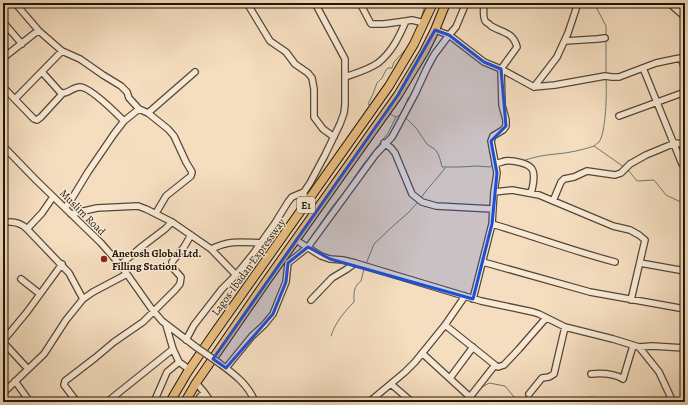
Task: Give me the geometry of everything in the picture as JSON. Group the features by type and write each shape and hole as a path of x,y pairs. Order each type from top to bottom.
{"highway":[{"name":"Lagos-Ibadan Expressway","path":"170,402 222,322 390,86 404,62 433,3"},
{"name":"Lagos-Ibadan Expressway","path":"184,402 398,95 424,52 446,3"}],"street":[{"path":"15,3 39,31 62,51 80,60 121,86 127,92 129,98 140,109 165,126 174,136 192,172 191,176 166,196 156,213"},
{"path":"247,3 270,41 286,52 295,64 308,73 312,78 314,89 314,117 323,129 334,137"},
{"path":"186,340 194,325 261,243 288,202 292,197 304,192 334,137 344,112 345,59 315,3"},
{"path":"360,3 371,24 384,24 412,20 424,23"},
{"path":"226,368 252,336 273,314 286,282 288,263 308,247 384,143 392,137 434,55 456,27 466,3"},
{"path":"474,299 492,224 497,173 491,141 493,136 504,130 506,126 502,105 501,69 517,47 515,39 508,33 495,28 486,22 484,18 484,3"},
{"path":"534,87 557,57 568,33 578,3"},
{"path":"669,3 685,17"},
{"path":"345,77 367,69 378,63 391,50 406,21"},
{"path":"3,22 22,44"},
{"path":"435,30 449,35 484,62 501,69 534,87 606,76 620,77 665,61 683,57 685,69"},
{"path":"3,58 39,31"},
{"path":"564,41 605,38"},
{"path":"15,99 62,51"},
{"path":"643,68 675,143 682,164 685,167"},
{"path":"42,72 60,92 66,94 77,87 82,87 100,99 124,121"},
{"path":"148,113 195,72"},
{"path":"3,87 34,119 37,120 63,93"},
{"path":"619,116 685,92"},
{"path":"65,208 124,121 140,109"},
{"path":"553,201 561,182 564,179 574,177 586,171 615,175 621,173 630,164 640,158 675,143 682,144 685,142"},
{"path":"384,143 395,153 412,194 422,202 436,206 493,209"},
{"name":"Muslim Road","path":"3,146 101,243 127,274 154,312 166,325 219,362 247,387 256,402"},
{"path":"495,164 505,161 518,162 530,166 533,171 534,183 532,193"},
{"path":"494,192 512,190 539,195 613,226 630,230 639,235 645,240 631,300"},
{"path":"304,192 306,205"},
{"path":"27,229 42,213 53,197"},
{"path":"71,214 97,208 130,206 146,208 172,222 212,249 236,275"},
{"path":"10,222 16,222 27,229 62,264 69,272 84,299"},
{"path":"120,265 172,222"},
{"path":"492,224 615,262"},
{"path":"77,402 64,385 65,381 114,342 143,322 180,284 180,277 172,267 172,262 191,235"},
{"path":"296,240 321,256 330,259 343,260 481,301 533,312 565,327 613,339 636,347 652,346 685,348"},
{"path":"212,249 222,244 231,242 261,243"},
{"path":"640,262 684,271 685,260"},
{"path":"483,262 583,290 685,309"},
{"path":"28,369 3,341 27,312 62,264"},
{"path":"311,300 332,278 355,264"},
{"path":"3,393 44,354 63,325 84,299 93,292 127,274"},
{"path":"21,278 40,294"},
{"path":"369,402 405,372 445,325 465,296"},
{"path":"445,325 498,367 504,365 546,318"},
{"path":"166,325 173,349 179,362 190,370"},
{"path":"529,394 542,378 549,377 554,374 565,327"},
{"path":"450,378 473,347"},
{"path":"591,374 611,374 623,379 636,347"},
{"path":"636,347 659,372 673,402"},
{"path":"107,402 173,349"},
{"path":"422,353 470,397"},
{"path":"154,402 167,372 179,362"},
{"path":"466,402 495,365"},
{"path":"15,381 30,402"},
{"path":"196,383 211,402"},
{"path":"391,384 412,402"},
{"path":"196,402 204,392"}],"highlighted area":[{"path":"435,30 449,35 484,62 501,69 506,126 491,141 497,173 492,224 473,299 330,259 308,247 288,263 286,282 273,314 226,368 213,359 398,95"}],"waterway":[{"path":"594,3 606,26 606,35"},
{"path":"421,19 425,5"},
{"path":"408,46 412,40"},
{"path":"606,41 606,73"},
{"path":"371,106 368,104 377,83 382,78 386,70 388,68 392,68 394,62 407,48"},
{"path":"400,115 408,98 412,95 419,78"},
{"path":"594,146 599,142 605,121 606,79"},
{"path":"388,113 396,117 402,115"},
{"path":"307,243 362,166 388,133 396,117"},
{"path":"405,117 416,128 427,144 436,151 442,167 490,167 494,164"},
{"path":"522,161 535,157 566,153 594,146 624,167"},
{"path":"499,160 507,157 515,159"},
{"path":"3,217 6,206 4,187 6,168"},
{"path":"421,198 445,168"},
{"path":"628,170 637,181 654,180 666,195 685,204"},
{"path":"366,264 374,244 418,202"},
{"path":"331,336 340,318 354,302 354,290 361,281 364,269"},
{"path":"479,389 489,383 505,386 514,397 526,402 538,399 543,399 549,402"},
{"path":"568,402 591,397 616,399 623,402"}],"place":[{"name":"Anetosh Global Ltd. Filling Station","path":"104,259"}]}
